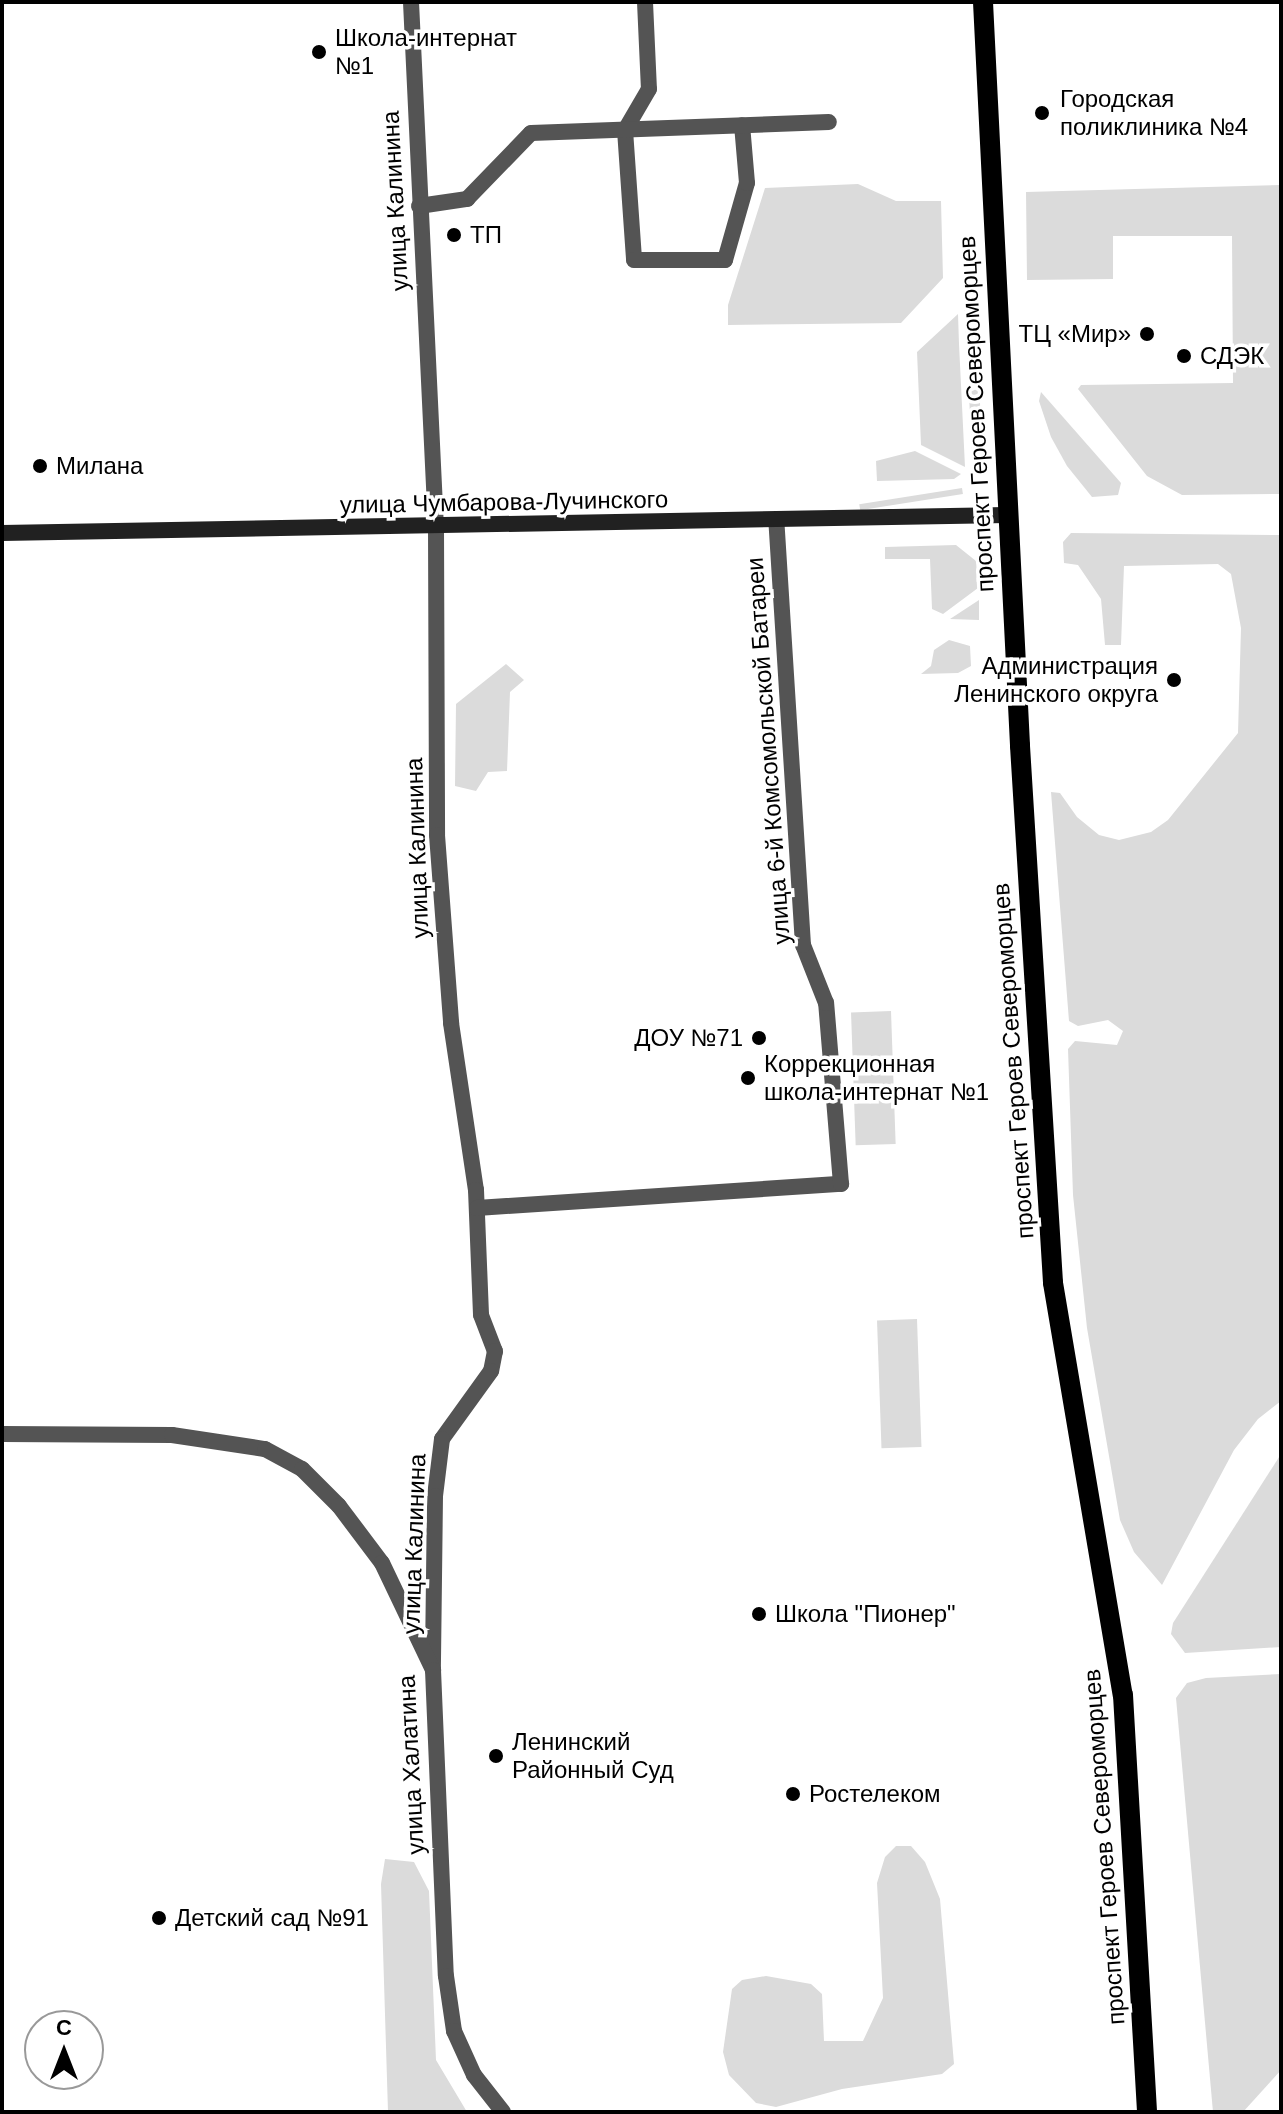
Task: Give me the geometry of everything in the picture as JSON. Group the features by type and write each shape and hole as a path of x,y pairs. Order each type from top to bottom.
{"main road":[{"name":"проспект Героев Североморцев","path":"983,2 1007,515 1053,1283 1123,1695 1147,2112"}],"street":[{"name":"улица Калинина","path":"411,2 436,528 437,835 451,1023 477,1208 481,1315 495,1351 491,1371 442,1439 435,1496 433,1670"},
{"path":"645,2 649,89 625,130 634,260 725,260 747,183 742,125"},
{"path":"419,206 467,199 531,133 829,122"},
{"name":"улица Чумбарова-Лучинского","path":"2,533 436,528 1007,515"},
{"name":"улица 6-й Комсомольской Батареи","path":"477,1208 841,1184 826,1003 803,945 776,521"},
{"name":"улица Халатина","path":"2,1434 137,1433 265,1449 302,1469 339,1506 396,1584 433,1670 446,1976 454,2031 474,2075 503,2112"}],"shaded area":[{"path":"858,184 896,201 941,201 943,278 901,323 728,325 728,305 765,188"},
{"path":"1281,185 1281,494 1182,495 1147,476 1078,389 1081,385 1233,383 1232,236 1113,236 1113,279 1027,280 1026,192"},
{"path":"975,290 983,471 973,472 964,300"},
{"path":"958,314 965,467 921,445 917,352"},
{"path":"1041,392 1121,483 1118,495 1092,497 1067,466 1051,437 1039,401"},
{"path":"915,451 961,474 954,479 877,481 876,461"},
{"path":"962,488 963,494 860,510 859,504"},
{"path":"1071,533 1281,535 1281,1401 1258,1419 1234,1450 1162,1585 1134,1552 1120,1520 1087,1328 1073,1195 1068,1049 1075,1041 1117,1045 1123,1031 1108,1020 1078,1026 1069,1021 1051,792 1060,793 1077,817 1099,835 1119,840 1151,832 1168,820 1238,733 1241,628 1231,574 1218,564 1124,566 1121,645 1105,645 1101,599 1078,565 1064,563 1063,542"},
{"path":"956,545 976,561 978,588 943,614 932,609 930,559 885,559 885,547"},
{"path":"979,600 979,620 950,619"},
{"path":"949,640 970,646 971,666 958,673 921,674 931,666 934,650"},
{"path":"506,664 524,680 510,692 507,771 488,772 476,791 455,786 456,704"},
{"path":"891,1011 896,1144 856,1145 851,1012"},
{"path":"917,1319 921,1447 881,1448 877,1320"},
{"path":"1281,1454 1281,1647 1185,1653 1171,1634 1173,1623"},
{"path":"1281,1674 1281,2070 1243,2112 1213,2112 1176,1698 1187,1683 1206,1678"},
{"path":"896,1846 911,1846 925,1862 940,1899 954,2064 942,2074 842,2089 776,2107 756,2103 729,2075 723,2052 732,1989 742,1980 766,1976 811,1984 822,1994 824,2041 863,2041 883,1998 877,1883 885,1857"},
{"path":"385,1859 414,1862 429,1891 436,2060 467,2112 388,2112 381,1884"}],"place":[{"name":"Школа-интернат №1","path":"319,52"},
{"name":"Городская поликлиника №4","path":"1042,113"},
{"name":"ТП","path":"454,235"},
{"name":"ТЦ «Мир»","path":"1147,334"},
{"name":"СДЭК","path":"1184,356"},
{"name":"Милана","path":"40,466"},
{"name":"Администрация Ленинского округа","path":"1174,680"},
{"name":"ДОУ №71","path":"759,1038"},
{"name":"Коррекционная школа-интернат №1","path":"748,1078"},
{"name":"Школа \"Пионер\"","path":"759,1614"},
{"name":"Ленинский Районный Суд","path":"496,1756"},
{"name":"Ростелеком","path":"793,1794"},
{"name":"Детский сад №91","path":"159,1918"}]}
